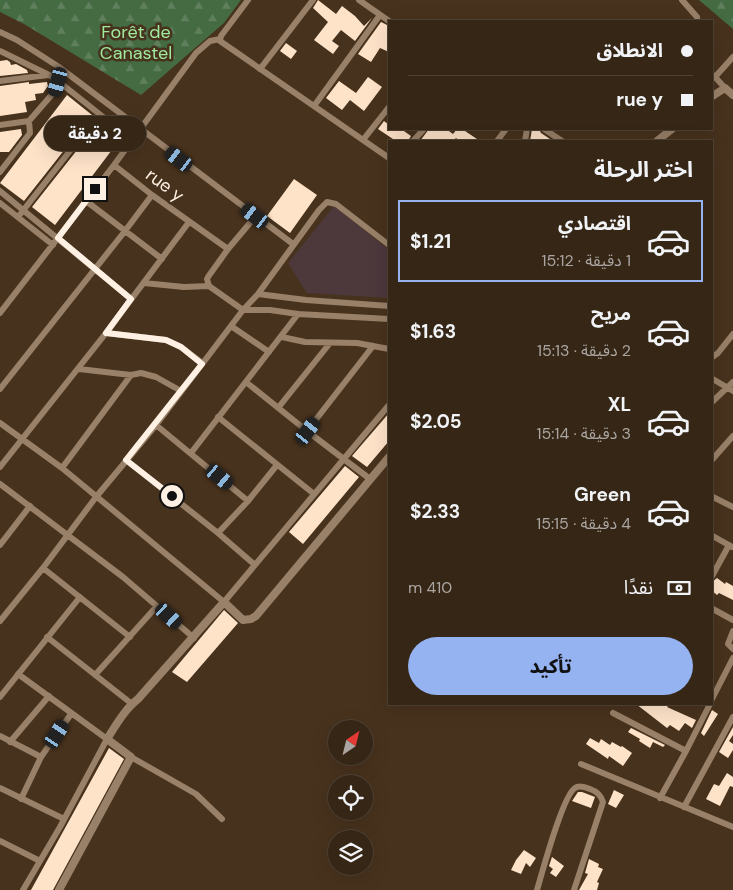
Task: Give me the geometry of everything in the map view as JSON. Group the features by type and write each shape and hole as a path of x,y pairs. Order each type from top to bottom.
{"street":[{"path":"0,312 114,165 196,53 210,41 220,39 248,0"},
{"path":"260,69 312,0"},
{"path":"359,0 388,20"},
{"path":"682,0 697,16 697,20"},
{"path":"314,106 380,15"},
{"path":"0,32 17,40 59,67 294,244"},
{"path":"220,39 222,43 388,157"},
{"path":"0,51 49,75 66,86 132,140"},
{"path":"733,57 713,76 733,95"},
{"path":"0,81 49,75"},
{"path":"0,125 29,121 55,92 58,82"},
{"path":"713,96 725,88"},
{"path":"363,140 388,108"},
{"path":"18,217 99,114"},
{"path":"0,172 30,134 29,121"},
{"path":"414,140 423,130"},
{"path":"546,130 560,140"},
{"path":"658,140 671,130"},
{"name":"rue y","path":"114,165 228,250"},
{"path":"0,191 131,299"},
{"path":"0,390 152,195"},
{"path":"86,201 162,259"},
{"path":"0,621 96,497 156,425 327,202 336,204 388,244"},
{"path":"0,203 53,245"},
{"path":"255,216 206,279 209,286 243,310 270,310 298,314 388,319"},
{"path":"0,467 106,333 189,222"},
{"path":"144,283 184,287 209,286"},
{"path":"258,294 306,300 388,306"},
{"path":"191,453 298,314"},
{"path":"231,326 269,352"},
{"path":"106,333 166,340 181,347 202,364"},
{"path":"713,357 733,334"},
{"path":"282,337 305,342 357,343 388,349"},
{"path":"278,408 330,342"},
{"path":"308,431 373,346"},
{"path":"79,368 156,377 181,391"},
{"path":"62,468 130,375"},
{"path":"713,379 733,391"},
{"path":"246,382 370,478"},
{"path":"713,402 733,382"},
{"path":"23,890 107,739 132,704 194,638 388,406"},
{"path":"218,417 314,494"},
{"path":"0,422 62,468 164,551 243,620 256,616 388,458"},
{"path":"156,425 248,501"},
{"path":"713,459 730,443 733,436"},
{"path":"126,460 255,565"},
{"path":"218,533 248,501 277,465"},
{"path":"0,484 68,535 194,638"},
{"path":"713,497 733,507"},
{"path":"0,545 30,506"},
{"path":"713,536 731,546 713,575"},
{"path":"42,568 130,637"},
{"path":"0,697 80,597"},
{"path":"95,675 157,606"},
{"path":"713,609 733,620"},
{"path":"733,631 728,644 733,650"},
{"path":"47,637 132,704"},
{"path":"713,696 733,658"},
{"path":"18,674 131,757 196,794 222,819"},
{"path":"10,742 49,696"},
{"path":"660,798 709,705"},
{"path":"613,713 686,751"},
{"path":"21,799 41,757 70,714"},
{"path":"684,807 733,717"},
{"path":"0,736 41,757"},
{"path":"59,890 131,757"},
{"path":"581,764 660,798 732,824"},
{"path":"537,890 564,805 573,788 578,786 593,790 599,794 603,802 574,890"},
{"path":"0,788 64,819"},
{"path":"0,841 40,861"}],"shaded area":[{"path":"334,206 388,249 388,298 307,293 288,263"}],"green space":[{"name":"Forêt de Canastel","path":"0,0 241,0 224,23 141,95 24,24 0,12"},
{"path":"699,0 733,0 733,29"}],"building":[{"path":"318,0 336,14 342,6 364,26 372,18 355,41 341,30 332,41 339,46 333,54 314,40 328,22 313,8"},
{"path":"381,22 388,26 388,52 380,48 371,62 358,54"},
{"path":"286,43 297,51 291,59 280,51"},
{"path":"7,60 11,65 16,64 27,70 28,73 0,76 0,61"},
{"path":"368,77 382,87 364,111 350,100 342,110 326,98 339,81 356,93"},
{"path":"29,82 29,84 47,82 48,86 43,93 35,94 36,100 25,102 27,112 0,116 0,86"},
{"path":"67,95 92,115 24,201 0,183"},
{"path":"100,121 121,138 55,225 32,207"},
{"path":"384,121 388,124 388,130 402,130 411,136 409,140 394,140 378,129"},
{"path":"21,129 22,135 9,152 0,152 0,132"},
{"path":"428,130 447,130 453,134 456,130 464,130 478,140 459,140 456,138 454,140 421,140"},
{"path":"532,130 540,130 552,140 530,140"},
{"path":"294,179 317,195 290,233 267,216"},
{"path":"388,414 388,442 367,467 352,456"},
{"path":"345,466 359,477 303,544 289,532"},
{"path":"717,578 725,584 726,582 733,586 733,600 719,593 717,595 713,592 713,581"},
{"path":"224,610 238,623 187,682 172,672"},
{"path":"637,705 668,705 667,707 696,720 692,728 685,723 679,731 670,725 667,728"},
{"path":"712,710 718,714 704,736 701,733"},
{"path":"733,727 733,735 729,741 733,744 733,750 728,758 719,752"},
{"path":"631,728 665,745 663,747 653,742 650,748 628,732"},
{"path":"590,738 599,743 601,739 610,745 612,742 632,753 623,766 609,756 608,759 586,744"},
{"path":"109,748 124,759 53,890 31,890"},
{"path":"727,773 733,777 733,787 730,786 720,806 706,799 714,784 719,786"},
{"path":"614,790 624,795 616,808 608,804"},
{"path":"578,792 595,797 591,808 572,801"},
{"path":"524,850 536,858 530,867 526,863 521,874 511,870"},
{"path":"552,857 564,866 556,877 550,873 553,869 549,866"},
{"path":"589,859 599,864 598,867 603,869 597,882 599,883 597,890 579,890 588,874 585,873"}],"route":[{"path":"95,189 58,238 131,299 106,333 166,340 181,347 202,364 156,425 126,460 172,496"}]}
